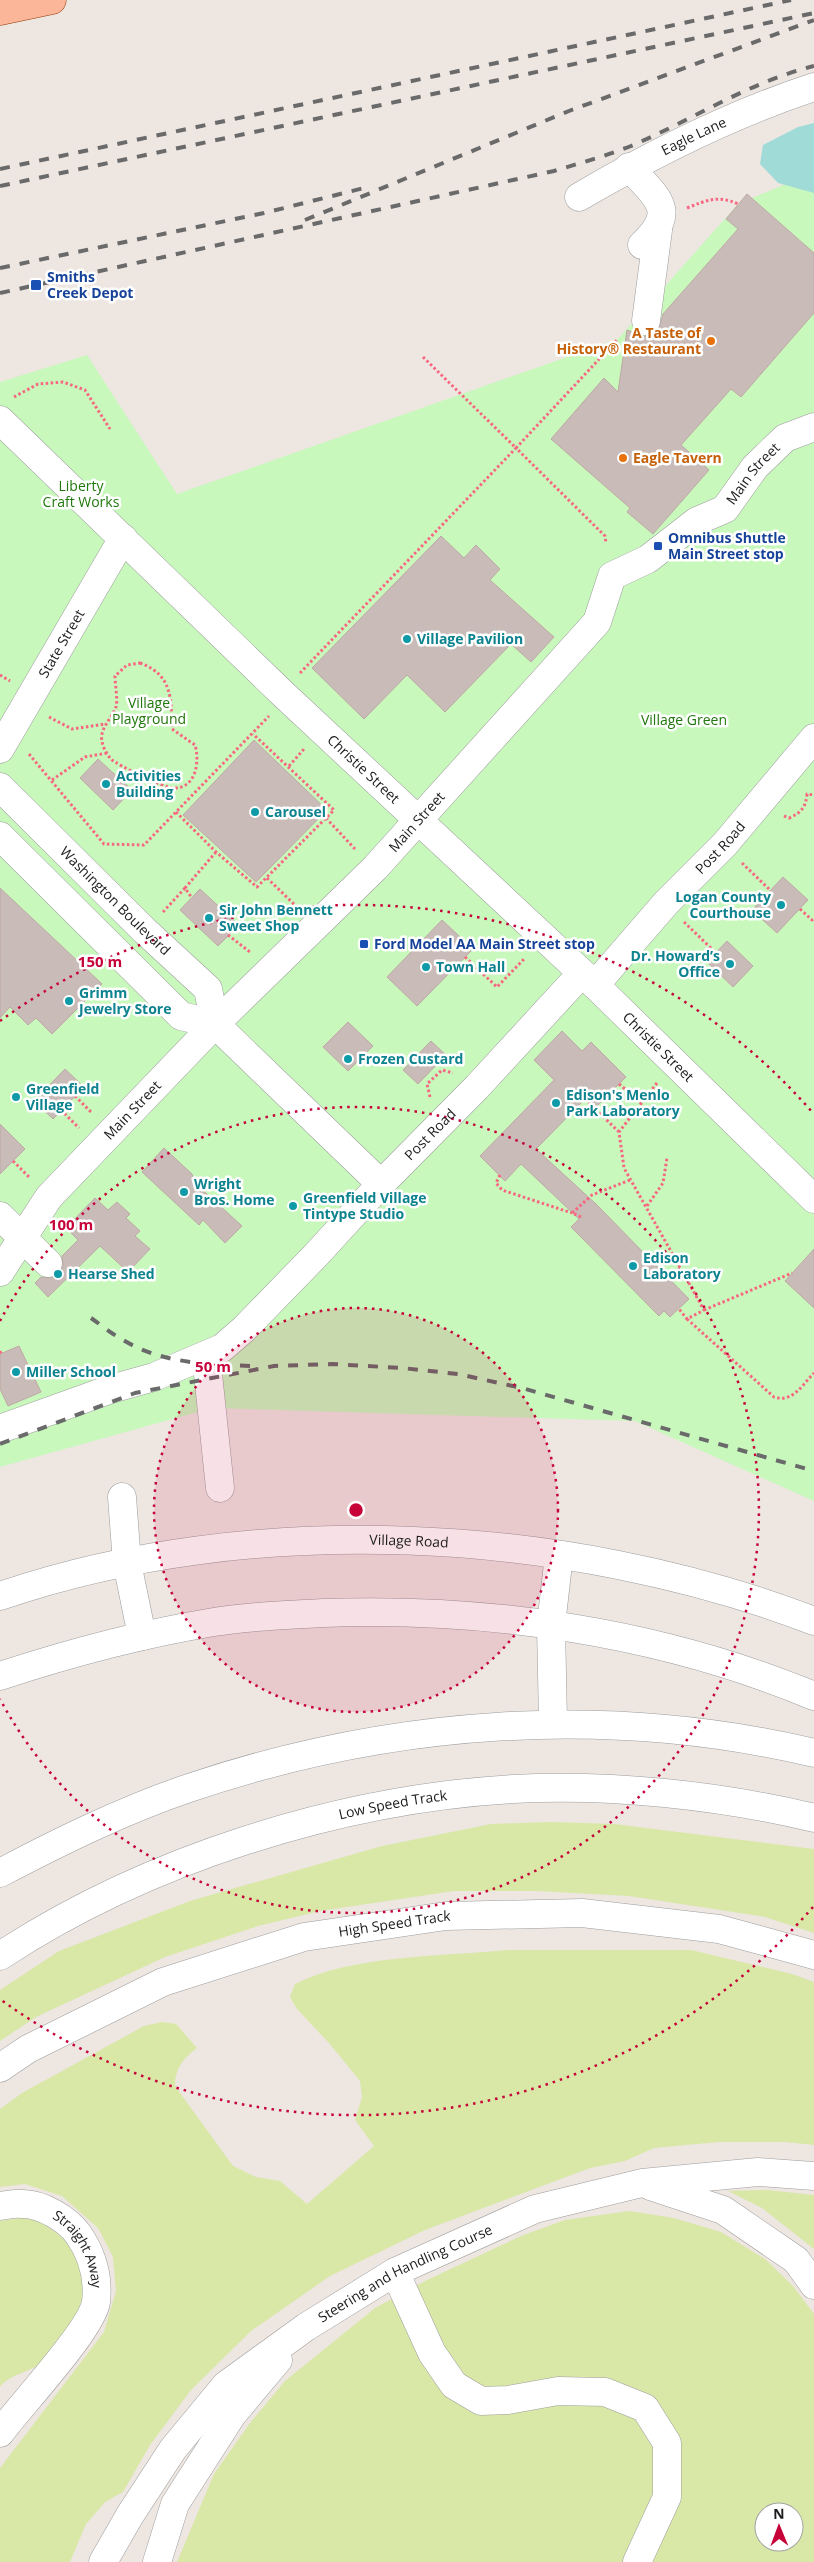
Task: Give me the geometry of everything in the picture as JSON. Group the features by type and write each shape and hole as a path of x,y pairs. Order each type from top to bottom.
{"main road":[{"path":"0,3 10,0"},
{"path":"0,11 52,0"}],"street":[{"name":"Eagle Lane","path":"579,196 629,168 738,116 814,88"},
{"path":"629,168 659,201 654,230 646,321"},
{"name":"Christie Street","path":"4,410 276,704 418,821 588,979 814,1199"},
{"name":"Main Street","path":"0,1272 49,1196 215,1024 375,868 597,622 612,576 648,559 698,521 725,509 755,467 779,444 786,438 814,427"},
{"name":"State Street","path":"13,750 123,538"},
{"name":"Post Road","path":"0,1430 112,1388 154,1377 222,1348 244,1329 380,1184 477,1086 725,844 810,750"},
{"name":"Washington Boulevard","path":"0,787 145,931 208,989 215,1024"},
{"path":"0,836 182,1016 215,1024 380,1184"},
{"path":"0,1216 48,1263"},
{"path":"206,1355 220,1488"},
{"path":"122,1497 127,1563 142,1636"},
{"name":"Village Road","path":"0,1596 83,1572 127,1563 232,1547 295,1542 363,1540 449,1544 559,1555 622,1566 691,1581 814,1621"},
{"path":"552,1723 551,1625 559,1555"},
{"path":"0,1676 52,1659 142,1636 216,1621 299,1614 381,1611 462,1614 551,1625 640,1642 715,1661 814,1696"},
{"path":"0,1873 121,1815 188,1788 257,1767 400,1736 552,1723 634,1725 707,1732 814,1753"},
{"name":"Low Speed Track","path":"0,1956 26,1939 117,1890 218,1850 318,1820 423,1799 514,1789 606,1790 690,1796 776,1809 814,1818"},
{"name":"High Speed Track","path":"0,2068 28,2049 163,1982 304,1937 446,1916 582,1913 719,1929 814,1955"},
{"name":"Steering and Handling Course","path":"103,2562 130,2515 173,2449 226,2385 306,2327 394,2272 535,2209 642,2183 758,2172 814,2176"},
{"path":"642,2183 723,2210 796,2260 814,2285"},
{"name":"Straight Away","path":"0,2206 24,2203 51,2212 74,2228 89,2249 96,2274 96,2303 85,2327 0,2433"},
{"path":"394,2272 432,2353 454,2385 481,2401 508,2400 558,2391 605,2392 645,2408 667,2444 667,2497 638,2562"},
{"path":"158,2562 176,2504 186,2487 232,2415 306,2327"}],"path":[{"path":"654,230 684,210 712,198 725,198 738,204"},
{"path":"13,750 52,780 104,844 144,845 253,734 276,704 618,339"},
{"path":"423,357 605,536 606,543"},
{"path":"4,410 38,384 63,382 85,390 110,429"},
{"path":"140,663 152,667 165,678 171,703 172,730 195,745 198,756 193,779 183,785 172,788 148,779 111,759 107,754 102,744 105,724 116,707 115,676 127,665 140,663"},
{"path":"48,716 72,729 105,724"},
{"path":"176,812 216,852 257,888 267,878 334,810 253,734"},
{"path":"52,780 84,757 107,754"},
{"path":"807,794 814,795"},
{"path":"326,818 355,849"},
{"path":"725,844 770,890"},
{"path":"161,914 216,852"},
{"path":"267,878 299,909"},
{"path":"185,888 192,898"},
{"path":"666,903 716,953"},
{"path":"800,909 812,920 814,918"},
{"path":"228,935 252,954"},
{"path":"465,957 497,987 545,938"},
{"path":"619,1132 673,1063"},
{"path":"432,1100 427,1084 442,1070 456,1074"},
{"path":"618,1084 642,1103"},
{"path":"585,1099 619,1132 624,1168 704,1310"},
{"path":"647,1206 663,1183 667,1158"},
{"path":"500,1175 496,1183 502,1190 581,1217"},
{"path":"572,1213 592,1195 630,1180"},
{"path":"687,1319 792,1273"},
{"path":"679,1309 687,1319 774,1397 782,1399 791,1397 814,1373"}],"green space":[{"path":"814,172 814,1501 635,1421 212,1408 0,1467 0,382 87,355 177,494 618,339 738,204"},
{"path":"551,1822 614,1824 814,1849 814,1933 765,1917 629,1896 536,1891 454,1891 320,1911 258,1926 165,1957 36,2017 0,2041 0,1990 59,1951 190,1901 382,1846 491,1824"},
{"path":"509,1950 691,1950 792,1974 814,1982 814,2145 785,2142 719,2142 654,2148 625,2161 590,2168 425,2230 330,2276 251,2331 191,2390 150,2445 123,2492 105,2502 86,2524 70,2562 0,2562 0,2468 104,2332 116,2291 113,2257 98,2228 62,2196 25,2184 0,2187 0,2109 22,2093 144,2026 162,2022 176,2024 197,2048 178,2069 175,2086 233,2166 256,2177 280,2181 307,2204 374,2146 355,2120 362,2097 360,2081 329,2043 297,2009 290,1997 295,1984 318,1974 371,1962 399,1958"},
{"path":"768,2190 814,2195 814,2249 762,2208 728,2191"},
{"path":"629,2211 674,2218 721,2232 765,2259 793,2286 814,2314 814,2562 177,2562 214,2474 250,2423 285,2381 375,2308 427,2280 521,2236 565,2220"},
{"path":"26,2217 51,2229 71,2248 83,2272 85,2286 83,2301 66,2333 42,2362 32,2369 4,2382 0,2387 0,2221"}],"water":[{"path":"814,123 814,193 778,183 760,164 763,145 798,127"}],"building":[{"path":"747,194 814,253 814,313 741,397 731,389 681,445 709,470 653,534 627,512 630,508 551,439 604,378 618,392 627,330 644,336 652,336 658,331 663,314 738,229 726,219"},
{"name":"Village Pavilion","path":"441,536 464,558 476,545 500,569 490,580 554,637 531,662 511,644 445,712 407,675 364,719 312,668"},
{"name":"Carousel","path":"254,740 327,810 256,882 183,815"},
{"name":"Activities Building","path":"98,759 132,790 113,810 80,778"},
{"name":"Logan County Courthouse","path":"783,877 808,900 777,933 752,910"},
{"path":"0,888 102,984 52,1034 36,1018 28,1025 10,1007 0,1018"},
{"name":"Sir John Bennett Sweet Shop","path":"200,889 239,925 218,946 180,910"},
{"name":"Town Hall","path":"442,920 473,949 417,1006 387,977"},
{"name":"Dr. Howard’s Office","path":"727,941 753,966 733,987 707,962"},
{"name":"Frozen Custard","path":"348,1022 373,1046 348,1071 323,1047"},
{"path":"562,1031 582,1051 591,1042 626,1077 597,1106 587,1097 536,1149 596,1204 689,1299 670,1317 664,1311 659,1316 571,1227 579,1219 521,1164 505,1181 480,1156 554,1080 534,1060"},
{"path":"431,1041 446,1055 418,1084 403,1070"},
{"path":"65,1069 84,1087 53,1119 34,1101"},
{"path":"0,1124 25,1149 0,1174"},
{"name":"Wright Bros. Home","path":"164,1148 192,1174 196,1184 242,1226 225,1243 203,1220 199,1225 142,1172"},
{"path":"95,1198 108,1210 117,1202 130,1214 126,1218 140,1231 135,1236 150,1249 128,1272 100,1246 48,1297 35,1283 41,1277 52,1278 59,1274 63,1266 62,1256 78,1240 66,1228"},
{"path":"814,1249 814,1308 785,1281"},
{"name":"Miller School","path":"19,1346 41,1392 8,1406 0,1389 0,1354"}],"railway":[{"path":"0,169 791,0"},
{"path":"0,186 814,13"},
{"path":"305,220 569,111 814,20"},
{"path":"0,293 554,171 631,146 744,91 814,66"},
{"path":"0,268 264,213 364,188"},
{"path":"91,1318 123,1340 154,1354 186,1361 252,1366"},
{"path":"0,1444 135,1393 274,1366 332,1364 402,1368 458,1374 522,1388 814,1471"}],"place":[{"name":"Smiths Creek Depot","path":"36,285"},
{"name":"A Taste of History® Restaurant","path":"711,341"},
{"name":"Eagle Tavern","path":"623,458"},
{"name":"Omnibus Shuttle Main Street stop","path":"658,546"},
{"name":"Village Pavilion","path":"407,639"},
{"name":"Activities Building","path":"106,784"},
{"name":"Carousel","path":"255,812"},
{"name":"Logan County Courthouse","path":"781,905"},
{"name":"Sir John Bennett Sweet Shop","path":"209,918"},
{"name":"Ford Model AA Main Street stop","path":"364,944"},
{"name":"Dr. Howard’s Office","path":"730,964"},
{"name":"Town Hall","path":"426,967"},
{"name":"Grimm Jewelry Store","path":"69,1001"},
{"name":"Frozen Custard","path":"348,1059"},
{"name":"Greenfield Village","path":"16,1097"},
{"name":"Edison's Menlo Park Laboratory","path":"556,1103"},
{"name":"Wright Bros. Home","path":"184,1192"},
{"name":"Greenfield Village Tintype Studio","path":"293,1206"},
{"name":"Edison Laboratory","path":"633,1266"},
{"name":"Hearse Shed","path":"58,1274"},
{"name":"Miller School","path":"16,1372"}],"park label":[{"name":"Liberty Craft Works","path":"81,494"},
{"name":"Village Playground","path":"149,712"},
{"name":"Village Green","path":"684,720"}]}
